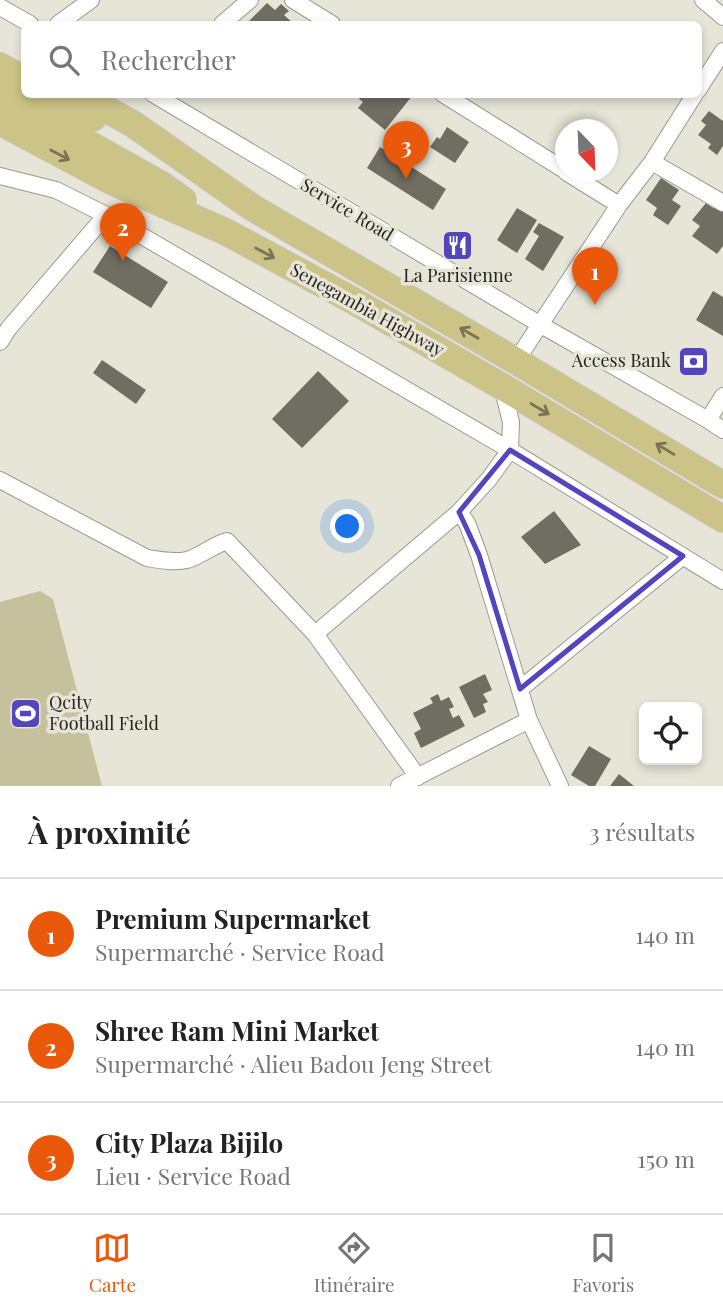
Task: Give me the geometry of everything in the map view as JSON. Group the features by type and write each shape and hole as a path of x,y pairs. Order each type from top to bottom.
{"main road":[{"path":"0,51 21,63"},
{"path":"0,66 21,78"},
{"path":"0,94 162,185 226,232"},
{"path":"57,98 253,208"},
{"name":"Senegambia Highway","path":"86,98 133,124 253,208 723,485"},
{"name":"Senegambia Highway","path":"0,122 113,183 226,232 384,318 723,519"}],"street":[{"path":"62,21 91,0"},
{"path":"226,21 250,0"},
{"path":"293,0 327,21"},
{"path":"703,0 723,17"},
{"path":"0,7 25,21"},
{"path":"702,84 723,51"},
{"name":"Service Road","path":"160,98 723,430"},
{"path":"449,98 555,164"},
{"path":"516,361 692,98"},
{"path":"652,162 723,203"},
{"path":"0,176 56,190 106,215 510,450 723,582"},
{"path":"583,182 619,205"},
{"path":"0,342 106,215"},
{"path":"315,634 459,512 489,479 510,450 511,422 502,386"},
{"path":"708,420 723,396"},
{"path":"0,480 147,558 187,560 217,543 227,541 315,634 418,777"},
{"path":"459,512 467,523 479,555 529,720 560,786"},
{"path":"520,689 683,556"},
{"path":"399,786 529,720"}],"highlighted area":[{"path":"510,450 683,556 520,689 479,555 459,512"}],"shaded area":[{"path":"40,591 53,599 102,786 0,786 0,602"}],"building":[{"path":"267,3 275,10 281,4 289,11 284,15 291,21 249,21"},
{"path":"410,98 385,130 358,108 363,102 359,99"},
{"path":"709,111 723,121 723,146 717,155 708,148 711,144 698,135 706,125 701,121"},
{"path":"447,127 469,142 455,163 430,147 437,137 440,139"},
{"path":"380,147 446,189 433,210 367,168"},
{"path":"661,178 679,190 672,200 681,206 668,225 653,215 657,208 646,200"},
{"path":"706,203 713,208 717,204 723,208 723,246 717,254 692,236 700,226 692,220"},
{"path":"517,208 537,220 517,253 497,240"},
{"path":"539,223 564,237 543,271 525,259 539,236 533,232"},
{"path":"110,246 168,282 151,308 93,272"},
{"path":"713,291 723,297 723,336 696,320"},
{"path":"102,360 146,390 136,404 93,373"},
{"path":"318,371 349,401 302,448 272,419"},
{"path":"554,511 581,545 545,564 521,537"},
{"path":"485,674 492,690 483,694 488,702 483,704 486,712 474,718 459,687"},
{"path":"438,694 441,701 449,697 454,707 449,709 453,718 459,715 465,726 421,748 414,733 421,729 413,713 433,703 430,698"},
{"path":"589,746 611,759 595,786 589,786 571,775"},
{"path":"619,774 634,786 610,786"}],"place":[{"name":"City Plaza Bijilo","path":"406,179"},
{"name":"La Parisienne","path":"458,246"},
{"name":"Shree Ram Mini Market","path":"123,261"},
{"name":"Premium Supermarket","path":"595,305"},
{"name":"Access Bank","path":"694,361"},
{"name":"Qcity Football Field","path":"26,713"}]}
